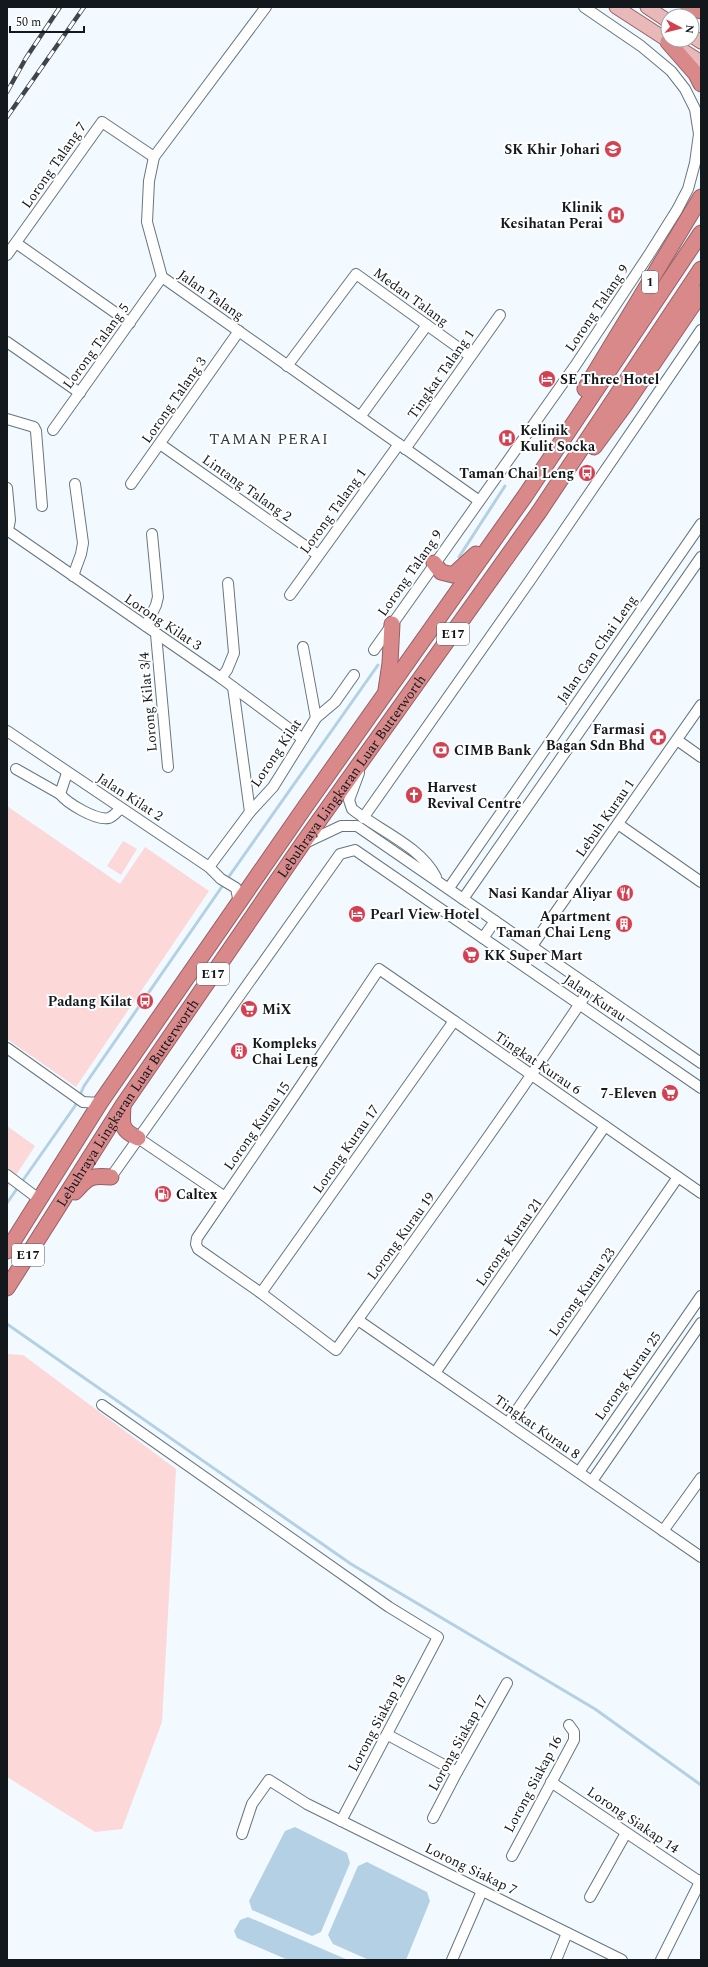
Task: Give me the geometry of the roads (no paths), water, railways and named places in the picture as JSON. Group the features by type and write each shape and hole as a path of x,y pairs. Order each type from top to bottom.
{"highway":[{"path":"689,7 701,11"},
{"path":"673,48 696,74 701,84"},
{"name":"1","path":"525,496 536,468 701,198"},
{"name":"Lebuhraya Lingkaran Luar Butterworth","path":"7,1251 40,1200 231,889 251,886 525,496 701,233"},
{"name":"Lebuhraya Lingkaran Luar Butterworth","path":"7,1288 123,1105 303,843 367,757 539,512 701,269"},
{"path":"539,512 564,487 625,405 701,293"},
{"path":"434,563 441,572 453,575 497,534"},
{"path":"386,693 390,663 392,624"},
{"path":"123,1105 122,1124 128,1134 138,1138"},
{"path":"49,1222 86,1180 95,1176 111,1177"}],"main road":[{"path":"616,7 660,37"},
{"path":"647,7 660,16"},
{"path":"678,48 701,62"}],"street":[{"name":"Jalan Talang","path":"266,7 154,157 149,181 147,222 162,277 478,500"},
{"name":"Lorong Talang 9","path":"374,650 478,500 575,366 650,253 677,210 688,189 695,163 699,134 695,109 685,89 671,71 641,46 584,7"},
{"name":"Lorong Talang 7","path":"7,255 102,122 154,157"},
{"path":"16,243 130,323"},
{"name":"Medan Talang","path":"287,366 356,274 470,356"},
{"name":"Lorong Talang 5","path":"53,430 162,277"},
{"name":"Tingkat Talang 1","path":"402,446 500,315"},
{"path":"360,417 427,325"},
{"path":"363,818 531,579 701,330"},
{"name":"Lorong Talang 3","path":"131,484 239,331"},
{"path":"7,342 80,393"},
{"path":"7,419 34,427 36,431 42,506"},
{"name":"Lintang Talang 2","path":"160,444 318,555"},
{"name":"Lorong Talang 1","path":"290,595 318,555 402,446"},
{"path":"73,576 81,554 83,543 75,484"},
{"path":"7,488 10,520 7,530"},
{"name":"Jalan Gan Chai Leng","path":"448,888 697,538 701,524"},
{"name":"Lorong Kilat 3","path":"7,530 221,678 302,739"},
{"path":"146,626 156,605 158,597 152,534"},
{"path":"463,899 701,558"},
{"path":"221,678 234,653 228,583"},
{"name":"Lorong Kilat 3/4","path":"156,634 168,767"},
{"path":"303,647 316,718"},
{"name":"Lorong Kilat","path":"209,867 250,812 273,787 316,718 334,702 354,675"},
{"path":"233,687 250,812"},
{"name":"Lebuh Kurau 1","path":"532,946 701,705"},
{"name":"Jalan Kilat 2","path":"7,731 209,867 231,889"},
{"path":"677,740 701,757"},
{"name":"Jalan Kurau","path":"367,757 353,787 349,800 352,809 363,818 410,848 431,867 438,880"},
{"path":"16,769 60,794 64,800 96,817 108,818 121,808"},
{"path":"60,794 67,772"},
{"path":"618,824 701,882"},
{"name":"Jalan Kurau","path":"303,843 341,826 357,826 438,880 463,899 701,1062"},
{"name":"Jalan Kurau","path":"138,1138 340,854 355,850 701,1088"},
{"path":"483,938 495,921"},
{"name":"Tingkat Kurau 6","path":"379,969 701,1193"},
{"name":"Lorong Kurau 15","path":"197,1238 379,969"},
{"name":"Lorong Kurau 19","path":"197,1238 196,1244 198,1249 261,1293 336,1350 531,1075 591,987"},
{"name":"Lorong Kurau 17","path":"261,1293 454,1021"},
{"path":"7,1048 78,1098 100,1103"},
{"path":"78,1098 86,1125"},
{"name":"Lorong Kurau 21","path":"435,1373 606,1126"},
{"path":"111,1177 138,1138 225,1197"},
{"name":"Lorong Kurau 23","path":"508,1423 678,1177"},
{"path":"14,1180 40,1200"},
{"name":"Lorong Kurau 25","path":"578,1472 701,1296"},
{"name":"Tingkat Kurau 8","path":"358,1320 701,1557"},
{"path":"592,1481 701,1322"},
{"name":"Lorong Siakap 18","path":"102,1405 389,1607 438,1637 388,1735 341,1821"},
{"path":"663,1531 701,1478"},
{"name":"Lorong Siakap 17","path":"433,1818 507,1683"},
{"name":"Lorong Siakap 16","path":"512,1856 574,1740 574,1732 569,1725"},
{"path":"388,1735 457,1772"},
{"name":"Lorong Siakap 7","path":"242,1834 252,1804 269,1780 306,1804 622,1960"},
{"name":"Lorong Siakap 14","path":"551,1782 626,1834 701,1881"},
{"path":"590,1897 626,1834"},
{"path":"661,1960 701,1881"},
{"path":"452,1960 482,1891"},
{"path":"556,1960 567,1933"}],"water":[{"path":"295,1827 347,1853 350,1863 321,1932 312,1936 252,1910 249,1901 285,1831"},
{"path":"367,1862 427,1892 430,1901 406,1960 369,1960 333,1944 328,1935 358,1866"},
{"path":"248,1917 348,1960 288,1960 237,1938 234,1931 240,1920"}],"waterway":[{"path":"459,557 505,486"},
{"path":"7,1203 75,1106 84,1086 378,665"},
{"path":"7,1324 351,1564 595,1709 701,1785"}],"railway":[{"path":"7,92 26,58 60,7"},
{"path":"7,117 84,7"}],"place":[{"name":"SK Khir Johari","path":"613,149"},
{"name":"Klinik Kesihatan Perai","path":"616,215"},
{"name":"SE Three Hotel","path":"547,379"},
{"name":"Kelinik Kulit Socka","path":"507,438"},
{"name":"Taman Chai Leng","path":"587,473"},
{"name":"Farmasi Bagan Sdn Bhd","path":"658,737"},
{"name":"CIMB Bank","path":"441,750"},
{"name":"Harvest Revival Centre","path":"414,795"},
{"name":"Nasi Kandar Aliyar","path":"625,893"},
{"name":"Pearl View Hotel","path":"357,914"},
{"name":"Apartment Taman Chai Leng","path":"624,924"},
{"name":"KK Super Mart","path":"471,955"},
{"name":"Padang Kilat","path":"145,1001"},
{"name":"MiX","path":"249,1009"},
{"name":"Kompleks Chai Leng","path":"239,1051"},
{"name":"7-Eleven","path":"670,1093"},
{"name":"Caltex","path":"163,1194"}],"district":[{"name":"TAMAN PERAI","path":"269,439"}]}
